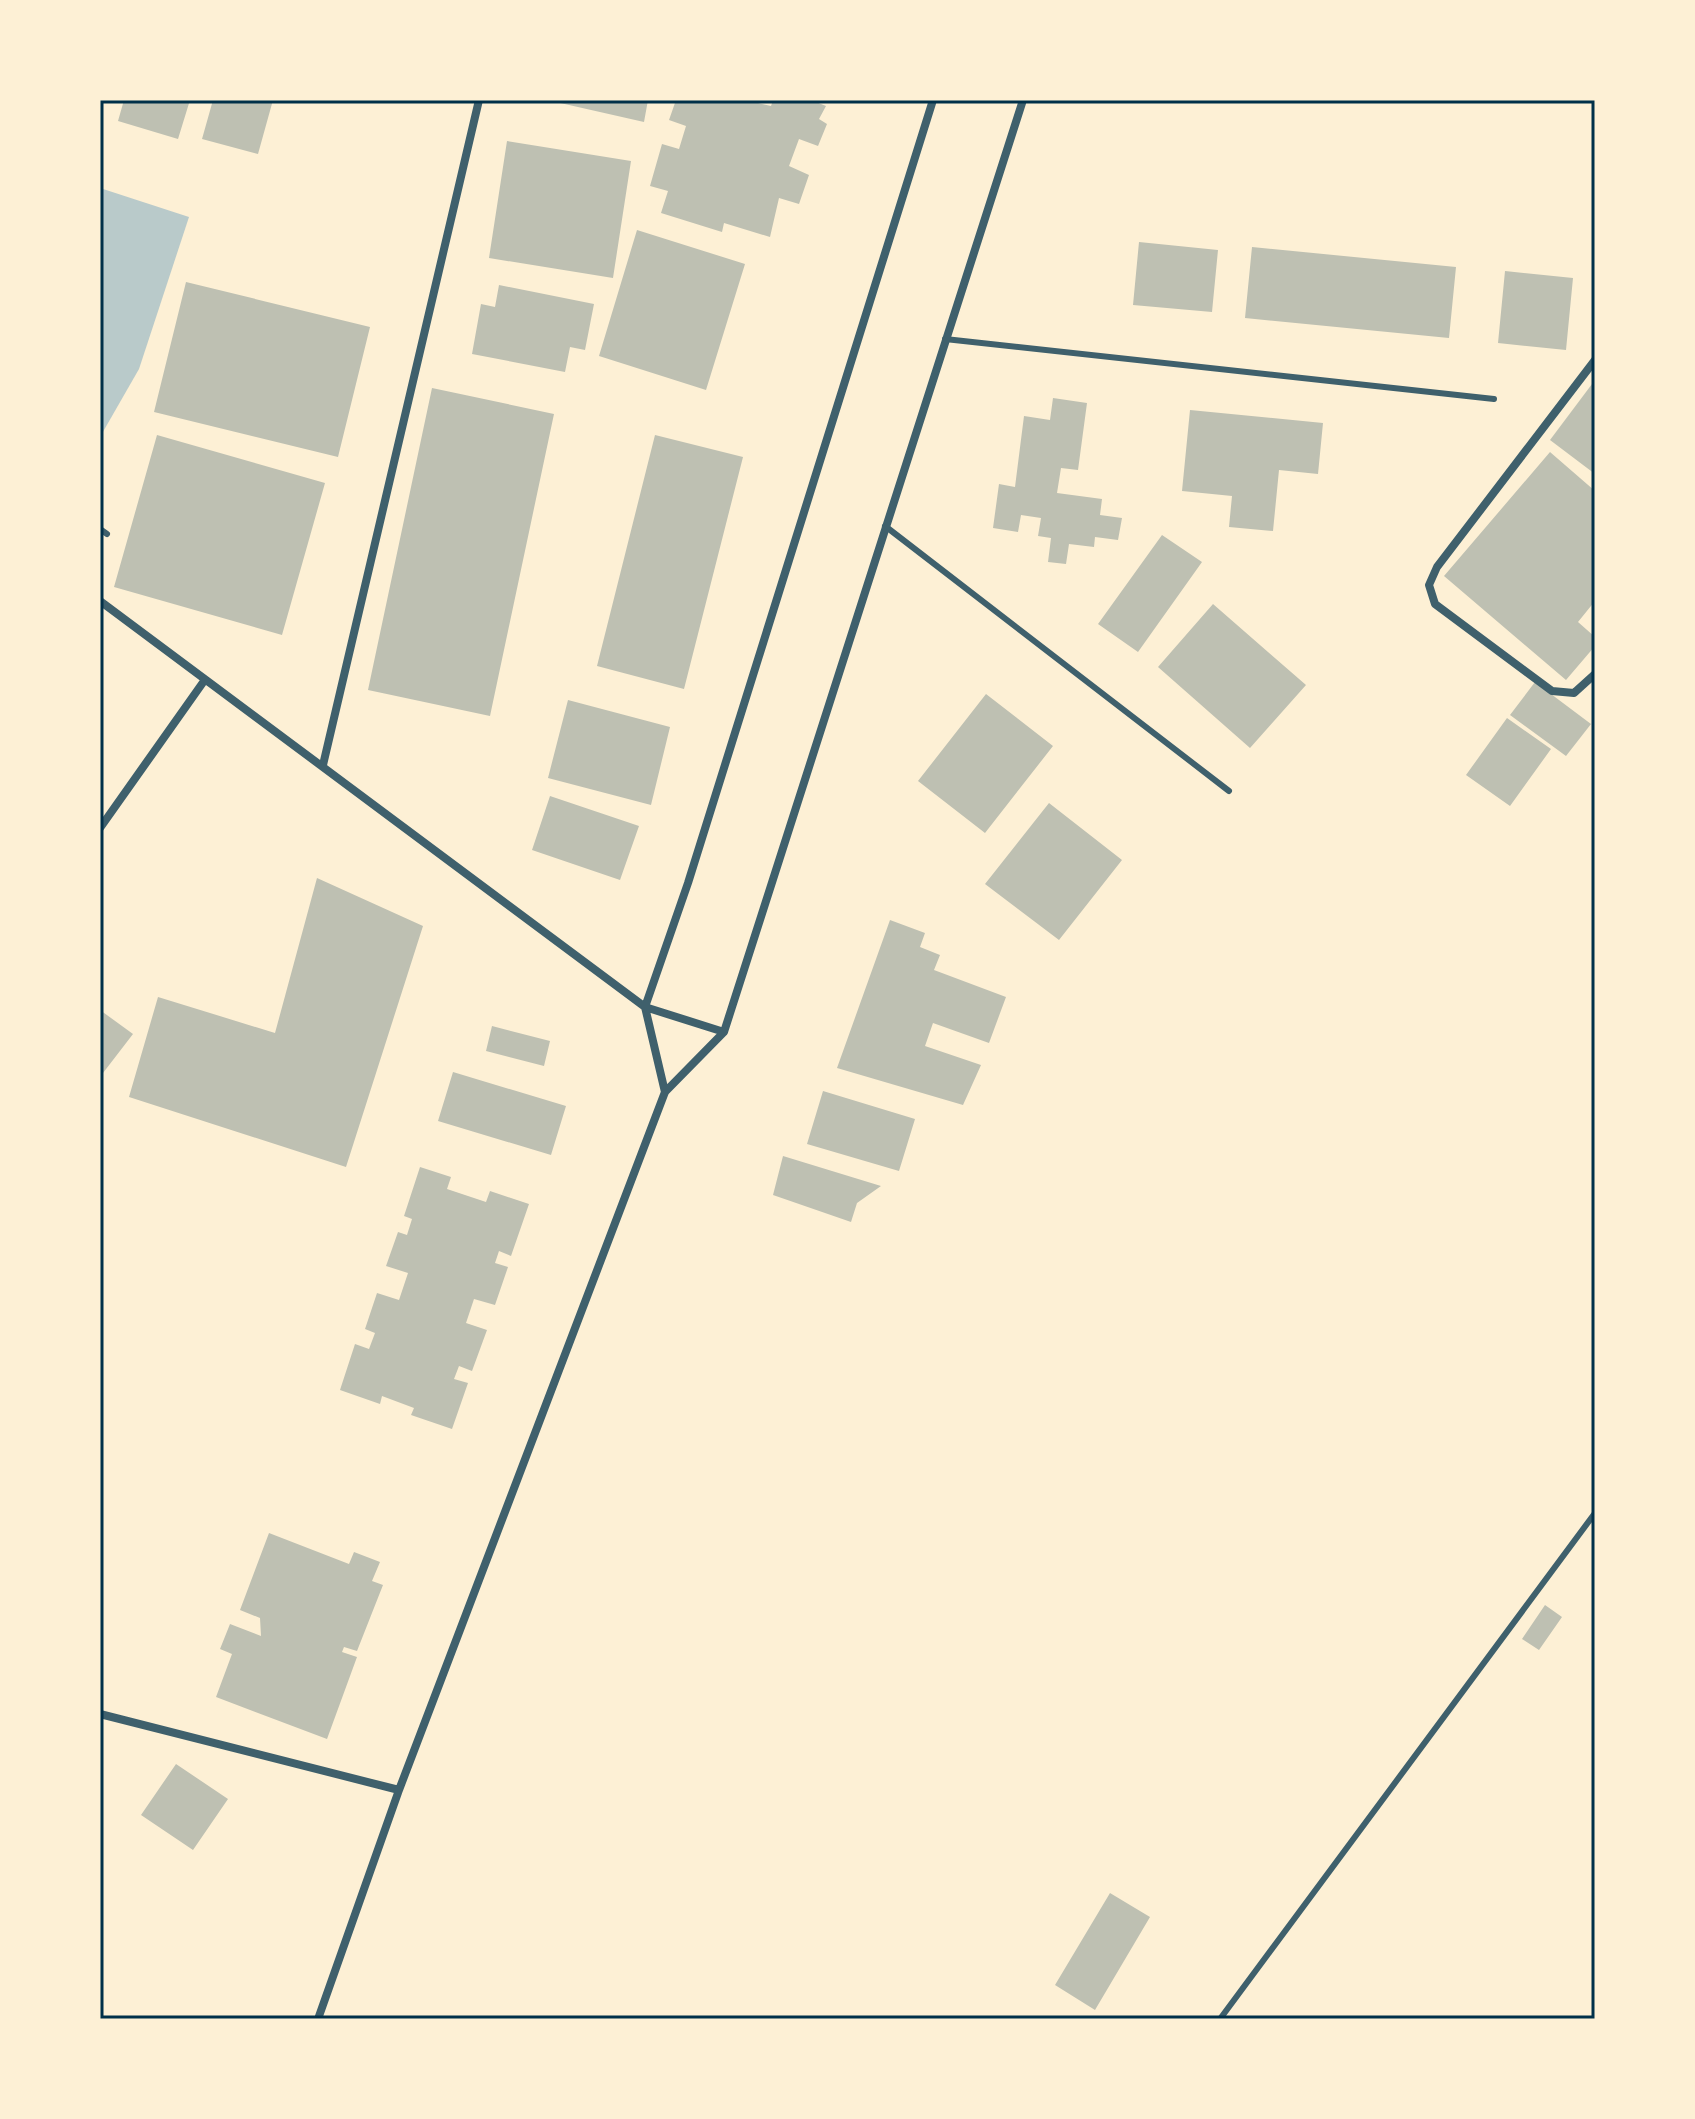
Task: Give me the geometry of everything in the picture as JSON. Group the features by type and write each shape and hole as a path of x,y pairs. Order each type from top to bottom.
{"street":[{"path":"323,765 479,100"},
{"path":"665,1092 645,1007 692,868 933,100"},
{"path":"318,2019 399,1790 665,1092 724,1032 1023,100"},
{"path":"1595,360 1437,567 1429,585 1435,604 1552,691 1574,693 1595,674"},
{"path":"100,601 645,1007 724,1032"},
{"path":"100,828 204,681"},
{"path":"100,1714 399,1790"}],"lane":[{"path":"945,339 1494,399"},
{"path":"885,526 1229,791"},
{"path":"100,529 107,534"},
{"path":"1220,2019 1595,1513"}],"shaded area":[{"path":"100,188 189,217 139,369 100,437"}],"building":[{"path":"124,100 190,100 178,139 118,121"},
{"path":"213,100 273,100 258,154 202,139"},
{"path":"547,100 648,100 644,122"},
{"path":"676,100 759,100 758,103 771,106 773,100 811,100 826,106 819,119 827,124 818,146 799,139 789,166 809,175 799,204 779,198 770,237 724,223 722,232 661,213 668,191 650,186 662,144 679,149 686,126 669,120"},
{"path":"507,141 631,161 613,278 489,258"},
{"path":"637,230 745,264 706,390 599,356"},
{"path":"1139,242 1218,250 1212,312 1133,305"},
{"path":"1252,247 1456,267 1449,338 1245,318"},
{"path":"1505,271 1573,278 1566,350 1498,343"},
{"path":"186,282 370,327 338,457 154,412"},
{"path":"499,285 594,304 585,350 570,347 565,372 472,354 481,304 495,307"},
{"path":"1595,380 1595,474 1550,440"},
{"path":"432,388 554,414 490,716 368,690"},
{"path":"1053,398 1087,403 1078,470 1061,468 1057,493 1102,499 1100,515 1122,518 1118,540 1095,537 1094,547 1069,544 1066,564 1048,562 1051,538 1038,536 1041,518 1021,515 1018,532 993,528 999,484 1015,487 1024,416 1050,420"},
{"path":"1190,410 1323,423 1318,474 1279,470 1273,531 1229,527 1232,496 1182,491"},
{"path":"157,435 325,483 282,635 114,587"},
{"path":"655,435 743,457 684,689 597,666"},
{"path":"1550,452 1595,491 1595,601 1578,622 1595,637 1595,646 1566,680 1444,576"},
{"path":"1162,535 1202,562 1138,652 1098,624"},
{"path":"1213,604 1306,685 1250,748 1158,667"},
{"path":"1535,682 1591,724 1566,756 1510,715"},
{"path":"986,694 1053,746 985,833 918,781"},
{"path":"568,700 670,727 651,805 548,778"},
{"path":"1507,718 1551,749 1510,806 1466,775"},
{"path":"550,796 639,826 620,880 532,850"},
{"path":"1049,803 1122,860 1059,940 985,884"},
{"path":"317,878 423,926 346,1167 129,1097 158,997 275,1033"},
{"path":"890,920 925,933 920,947 940,955 934,970 1006,997 989,1043 933,1023 925,1046 981,1065 963,1105 837,1068"},
{"path":"100,1010 133,1034 103,1073 100,1071"},
{"path":"492,1026 550,1041 544,1066 486,1051"},
{"path":"453,1072 566,1106 551,1155 438,1121"},
{"path":"823,1091 915,1119 899,1171 807,1144"},
{"path":"783,1156 881,1186 857,1203 851,1222 773,1195"},
{"path":"420,1167 451,1177 447,1189 486,1202 490,1191 529,1204 511,1256 499,1251 495,1263 508,1267 495,1305 474,1299 466,1323 487,1330 472,1371 459,1366 454,1379 468,1383 452,1429 411,1415 414,1408 382,1396 380,1404 340,1390 355,1344 369,1349 375,1333 365,1329 377,1293 399,1300 408,1273 386,1266 398,1232 407,1235 412,1219 404,1216"},
{"path":"269,1533 349,1564 354,1552 380,1562 372,1581 383,1585 357,1651 344,1647 342,1652 357,1657 327,1739 216,1697 232,1654 220,1649 230,1624 261,1636 260,1618 240,1610"},
{"path":"1545,1605 1562,1617 1539,1650 1522,1639"},
{"path":"176,1764 228,1799 193,1850 141,1815"},
{"path":"1110,1893 1150,1917 1095,2010 1055,1985"}]}
